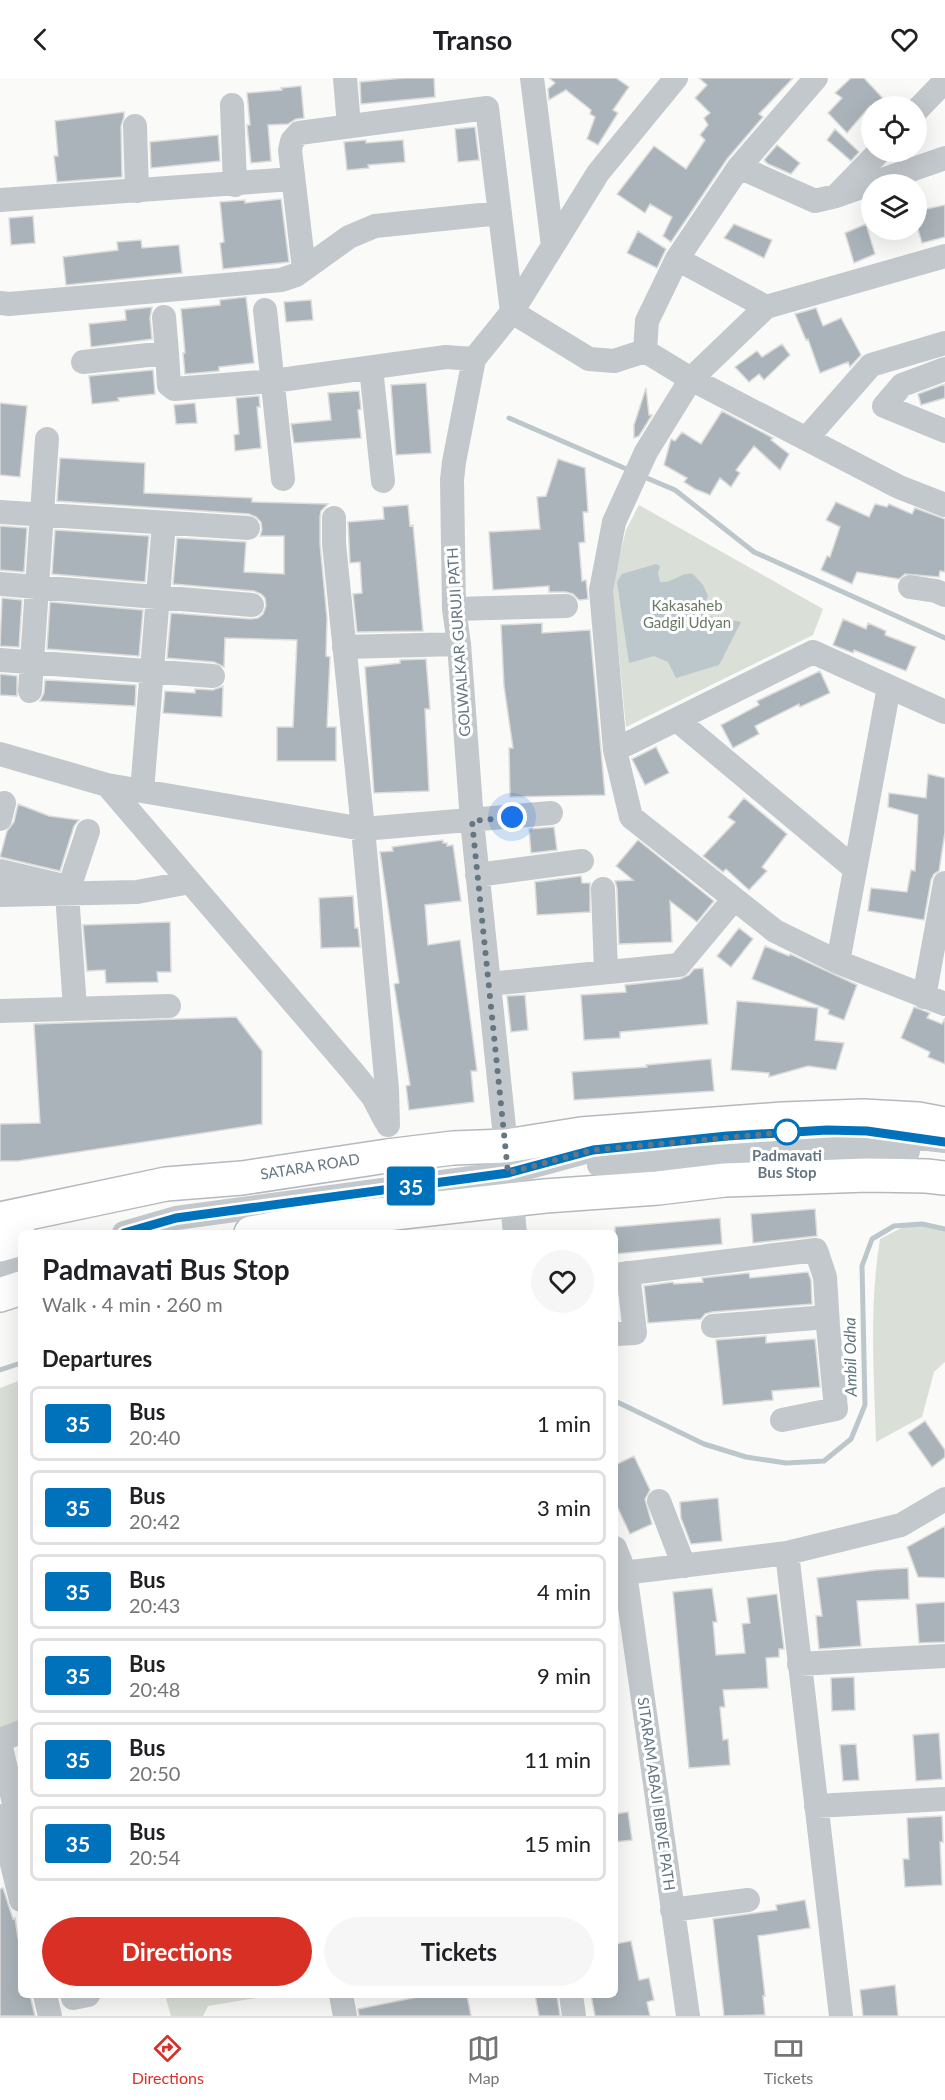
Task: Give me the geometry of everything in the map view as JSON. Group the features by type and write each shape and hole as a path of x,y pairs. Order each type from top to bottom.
{"highway":[{"name":"SATARA ROAD","path":"260,1230 298,1224 508,1173 581,1134 783,1119 863,1116 918,1119 945,1124"},
{"name":"SATARA ROAD","path":"0,1219 165,1184 242,1178 388,1140 453,1148 508,1173 758,1178 867,1175 945,1178"},
{"path":"55,1230 242,1178"},
{"path":"0,1245 18,1240"},
{"path":"0,1294 18,1289"},
{"path":"0,1311 18,1306"}],"street":[{"path":"345,78 349,126"},
{"path":"532,78 553,246"},
{"name":"GOLWALKAR GURUJI PATH","path":"515,1230 477,875 459,644 454,609 452,480 454,462 474,359 512,312 598,174 676,78"},
{"path":"645,351 647,321 677,259 739,167 816,78"},
{"path":"927,100 945,81"},
{"path":"232,105 235,185"},
{"path":"304,269 290,150 292,141 298,133 487,108 512,312 589,359 614,361 645,351 691,379 899,487 945,505"},
{"path":"135,126 137,191"},
{"path":"739,167 815,201 945,159"},
{"path":"836,196 869,162"},
{"path":"0,200 235,185 293,179"},
{"path":"0,303 281,280 296,275 349,237 375,226 500,213"},
{"path":"945,256 766,307 691,379 646,453 614,522 601,590 615,750 631,817 774,931 838,962 934,1000 945,883"},
{"path":"677,259 766,307"},
{"path":"265,310 283,479"},
{"path":"164,316 169,385 174,389 273,381 446,357 474,359"},
{"path":"806,439 871,365 945,343"},
{"path":"83,362 166,353"},
{"path":"371,368 383,481"},
{"path":"945,369 902,385 884,406 945,431"},
{"path":"30,691 47,439"},
{"path":"0,512 248,528"},
{"path":"334,518 334,544 387,1089 388,1140"},
{"path":"142,791 164,523"},
{"path":"0,584 252,605"},
{"path":"910,587 936,591 945,595"},
{"path":"454,609 566,606"},
{"path":"344,647 459,644"},
{"path":"615,750 813,652 945,712"},
{"path":"0,660 213,676"},
{"path":"838,962 889,687"},
{"path":"677,720 854,868"},
{"path":"0,754 107,785 363,830 551,813"},
{"path":"107,785 373,1097 388,1140"},
{"path":"75,1008 68,890 88,831"},
{"path":"477,875 582,861"},
{"path":"0,871 68,890"},
{"path":"0,895 68,890 137,892 190,882"},
{"path":"603,890 606,972"},
{"path":"489,984 679,965 734,899"},
{"path":"0,1011 169,1006"},
{"path":"134,1230 176,1218 508,1173 593,1150 727,1136 827,1130 867,1131 945,1142"},
{"path":"558,1161 595,1165 836,1149 881,1149 945,1154"},
{"path":"618,1334 635,1333 621,1274 816,1250 825,1277 836,1409 782,1420"},
{"path":"0,1269 18,1264"},
{"path":"713,1326 827,1317"},
{"path":"620,1574 787,1553 902,1525 945,1499"},
{"path":"660,1501 684,1566"},
{"path":"787,1553 841,2016"},
{"name":"SITARAM ABAJI BIBVE PATH","path":"620,1574 688,2016"},
{"path":"799,1664 945,1656"},
{"path":"18,1733 0,1742 18,1821"},
{"path":"816,1806 945,1799"},
{"path":"0,1816 18,1888"},
{"path":"672,1910 748,1900"},
{"path":"46,1998 50,2016"},
{"path":"341,1998 345,2016"},
{"path":"571,1998 574,2016"}],"green space":[{"name":"Kakasaheb Gadgil Udyan","path":"639,505 823,609 813,635 626,727 612,586 626,530"},
{"path":"909,1224 945,1231 945,1362 934,1372 922,1417 876,1442 873,1315 880,1239"},
{"path":"18,1381 18,1722 0,1730 0,1388"},
{"path":"166,1998 257,1998 208,2006 203,2016 171,2016"}],"shaded area":[{"path":"656,564 660,566 658,573 660,582 693,574 703,585 708,596 702,611 708,616 741,622 719,665 676,678 668,662 654,656 629,663 617,582 622,574"}],"building":[{"path":"434,78 435,97 361,104 360,82"},
{"path":"549,78 616,78 629,87 613,110 618,113 598,145 587,139 595,117 590,114 591,110 566,90 549,100 548,89 555,83"},
{"path":"699,78 793,78 759,114 763,117 727,159 671,242 663,236 672,217 650,204 645,213 617,194 654,146 686,169 705,140 700,135 708,125 704,118 710,113 695,98 707,85"},
{"path":"851,78 864,78 881,96 861,96 861,117 847,133 828,113 842,98 835,93"},
{"path":"301,86 304,118 296,119 288,124 268,125 271,161 251,163 247,125 250,125 247,93"},
{"path":"124,112 121,126 122,177 57,182 54,156 58,156 55,121"},
{"path":"475,127 479,160 458,162 455,129"},
{"path":"835,129 859,152 851,161 827,140"},
{"path":"218,135 220,161 151,168 150,142"},
{"path":"366,140 366,143 403,140 405,162 368,165 369,168 347,170 344,142"},
{"path":"777,145 800,163 791,174 764,160"},
{"path":"281,199 289,262 223,269 220,243 224,242 220,202 245,200 245,203"},
{"path":"945,205 945,237 922,243 921,240 927,240 927,209"},
{"path":"33,216 35,243 11,245 9,218"},
{"path":"734,224 772,240 764,258 724,238"},
{"path":"861,226 861,240 871,240 875,254 854,263 845,233"},
{"path":"638,231 666,249 657,268 627,253"},
{"path":"141,240 142,248 179,245 182,273 66,285 63,257 118,250 117,242"},
{"path":"246,297 254,363 219,367 219,371 185,374 181,309 220,305 220,300"},
{"path":"311,300 313,320 286,322 284,302"},
{"path":"152,307 150,318 152,339 91,347 89,324 126,320 125,310"},
{"path":"816,308 823,326 841,318 861,355 850,367 848,362 820,373 808,339 806,340 795,314"},
{"path":"782,344 790,355 764,380 759,374 749,382 735,367 757,351 762,357"},
{"path":"153,370 155,394 118,398 119,401 92,404 89,376"},
{"path":"426,383 431,453 396,455 391,385"},
{"path":"945,384 945,398 921,405 918,394"},
{"path":"646,388 649,415 652,415 639,436 634,438 634,425"},
{"path":"359,391 361,409 358,410 361,438 294,443 291,424 331,420 328,393"},
{"path":"259,396 260,407 257,407 261,448 235,451 234,435 239,434 236,398"},
{"path":"0,403 27,406 20,477 0,475"},
{"path":"195,403 197,423 176,424 174,405"},
{"path":"722,411 773,438 771,440 789,454 780,470 754,446 736,470 740,473 731,487 720,478 710,495 684,482 687,478 664,465 671,439 675,441 682,432 701,444"},
{"path":"60,458 145,463 144,493 252,498 252,502 328,504 321,511 320,544 327,618 326,656 330,657 327,727 336,727 336,761 277,761 277,727 293,727 297,640 225,638 224,667 214,662 167,658 171,613 251,619 263,614 266,606 265,598 254,591 173,584 177,538 246,542 244,572 284,574 284,536 260,536 261,522 249,514 57,501"},
{"path":"558,459 585,468 588,512 583,512 585,542 579,543 582,581 586,580 588,599 579,600 573,594 566,592 549,592 549,586 493,590 489,532 540,529 537,497 546,496"},
{"path":"836,502 869,517 875,504 887,507 889,504 912,514 915,508 945,519 945,572 940,571 939,577 905,574 899,579 857,572 852,584 821,570 827,556 830,557 840,527 826,520"},
{"path":"408,505 410,526 413,525 423,631 357,632 353,594 362,593 360,562 350,563 348,522 384,519 383,507"},
{"path":"0,526 27,528 24,572 0,570"},
{"path":"55,530 149,536 145,582 52,574"},
{"path":"2,598 22,600 19,647 0,646"},
{"path":"50,602 143,610 139,656 47,649"},
{"path":"843,619 866,629 868,623 886,631 885,635 916,647 906,671 854,650 853,653 833,645"},
{"path":"542,623 542,633 590,630 605,795 510,797 509,748 513,748 504,686 501,625"},
{"path":"426,659 430,709 425,709 429,791 374,793 365,667 400,663 400,660"},
{"path":"820,671 830,693 800,707 799,704 755,726 759,734 733,748 721,725 759,705 757,701"},
{"path":"0,674 17,676 17,696 0,695"},
{"path":"45,680 136,685 135,706 40,701 44,693"},
{"path":"223,686 222,717 163,713 165,691 195,693 195,689 213,690"},
{"path":"656,747 669,773 645,785 632,759"},
{"path":"928,774 945,778 945,832 939,871 931,880 924,920 868,911 871,888 907,892 911,870 915,871 918,815 888,807 889,793 926,798"},
{"path":"744,798 787,834 762,867 767,871 749,890 726,869 723,872 703,856 735,822 728,817"},
{"path":"18,804 49,816 79,820 74,826 60,871 0,857 7,831 14,822"},
{"path":"554,827 557,850 531,853 529,829"},
{"path":"443,840 447,846 453,845 461,901 425,905 428,945 460,940 477,1071 471,1071 474,1102 409,1110 406,1086 410,1085 394,984 399,983 380,852 393,851 392,847"},
{"path":"638,840 714,901 697,922 670,901 672,942 619,944 615,881 633,880 616,866"},
{"path":"581,876 582,883 590,883 590,912 537,915 535,882"},
{"path":"353,896 355,928 358,928 360,947 321,948 319,898"},
{"path":"170,922 171,972 157,972 158,982 106,983 105,970 87,971 83,925"},
{"path":"739,928 753,939 731,967 717,956"},
{"path":"765,946 789,956 790,954 857,985 844,1020 828,1014 829,1010 752,979"},
{"path":"703,968 708,1024 620,1032 620,1038 584,1040 581,995 626,992 625,985 680,979 689,975 694,969"},
{"path":"525,995 528,1030 511,1032 507,996"},
{"path":"737,1001 818,1008 815,1040 844,1043 836,1070 808,1066 769,1077 769,1073 731,1070"},
{"path":"914,1007 930,1013 927,1018 942,1024 945,1018 945,1064 928,1057 930,1052 901,1038"},
{"path":"236,1017 262,1051 262,1124 18,1161 0,1161 0,1124 40,1123 34,1024"},
{"path":"711,1059 714,1091 574,1100 572,1072 647,1067 646,1065"},
{"path":"815,1209 817,1236 753,1243 751,1214"},
{"path":"720,1218 722,1244 618,1254 618,1230 615,1230 615,1227"},
{"path":"808,1272 811,1280 812,1304 712,1312 705,1314 701,1319 648,1323 644,1286 673,1282 674,1284 703,1282 702,1278 749,1273 750,1278"},
{"path":"766,1336 766,1343 815,1339 820,1387 772,1391 773,1400 723,1405 716,1340"},
{"path":"925,1421 945,1450 945,1457 932,1467 908,1433"},
{"path":"634,1456 650,1490 645,1499 652,1524 630,1534 618,1508 618,1464"},
{"path":"718,1498 722,1541 691,1544 681,1518 680,1502"},
{"path":"945,1526 945,1578 918,1577 907,1547"},
{"path":"908,1568 909,1599 857,1601 861,1646 819,1649 816,1616 822,1616 817,1578"},
{"path":"712,1588 717,1622 713,1622 716,1655 745,1653 742,1624 750,1623 747,1598 777,1594 784,1649 779,1649 779,1657 766,1658 768,1688 723,1690 725,1707 720,1707 723,1740 728,1739 730,1765 689,1768 673,1592"},
{"path":"945,1602 945,1642 919,1643 916,1604"},
{"path":"854,1677 855,1710 832,1711 831,1678"},
{"path":"939,1733 942,1779 916,1781 913,1735"},
{"path":"856,1744 859,1780 843,1781 840,1745"},
{"path":"628,1812 632,1840 618,1842 618,1814"},
{"path":"942,1816 943,1842 940,1842 942,1885 905,1887 903,1859 909,1859 907,1818"},
{"path":"3,1888 13,1919 15,1918 18,1938 18,1998 31,1998 35,2016 0,2016 0,1889"},
{"path":"805,1900 810,1928 758,1936 765,2015 724,2016 713,1919 777,1910 776,1905"},
{"path":"631,1941 639,1980 649,1978 654,2000 647,2002 650,2016 595,2016 592,1998 618,1998 618,1943"},
{"path":"895,1985 898,2016 863,2016 860,1990"},
{"path":"413,1998 468,1998 471,2016 359,2016 358,2009"},
{"path":"536,1998 557,1998 560,2016 539,2016"}],"waterway":[{"path":"509,418 631,471"},
{"path":"642,476 675,490 754,552 945,638"},
{"name":"Ambil Odha","path":"618,1402 704,1444 746,1457 786,1463 824,1461 851,1439 865,1405 862,1266 872,1239 894,1226 922,1224 945,1229"},
{"name":"Ambil Odha","path":"0,1370 18,1364"}],"bus line":[{"name":"35","path":"134,1230 176,1218 508,1173 593,1150 727,1136 827,1130 867,1131 945,1142"}],"place":[{"name":"Padmavati Bus Stop","path":"787,1132"}],"route":[{"path":"512,817 472,821 508,1173 593,1150 787,1132"}]}
